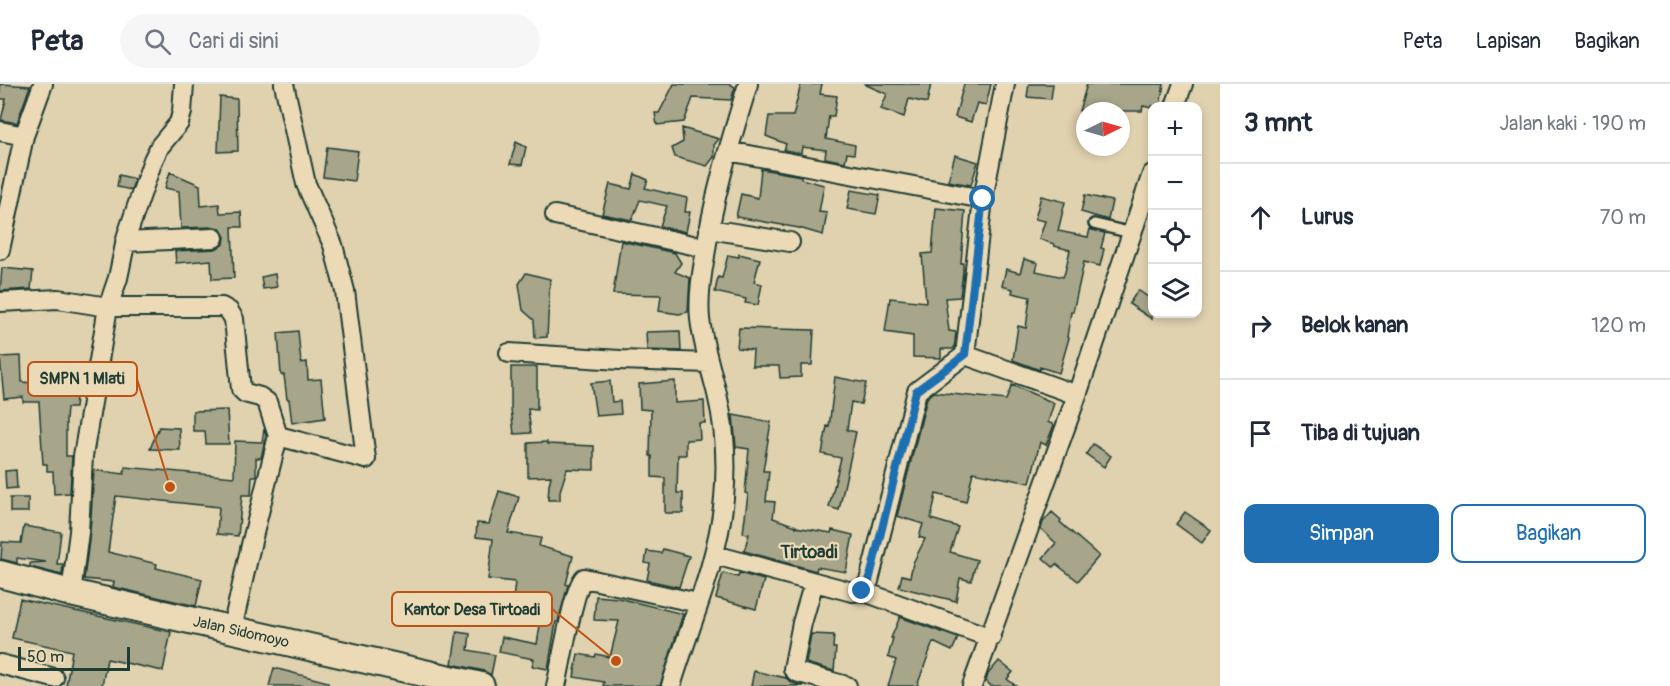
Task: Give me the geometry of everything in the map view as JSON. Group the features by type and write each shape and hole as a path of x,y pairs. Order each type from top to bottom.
{"main road":[{"name":"Jalan Sidomoyo","path":"0,574 71,593 232,629 436,681 481,686"}],"street":[{"path":"71,593 79,532 83,456 108,307 118,278 125,242 153,160 160,146 179,123 184,84"},
{"path":"278,436 366,459 345,291 340,268 306,184 284,84"},
{"path":"671,686 715,555 722,515 725,474 718,396 708,363 700,320 699,298 708,229 747,84"},
{"path":"862,591 869,581 916,391 965,355 983,199 1005,84"},
{"path":"1176,102 1183,84"},
{"path":"0,250 24,136 38,85"},
{"path":"0,131 24,136"},
{"path":"728,151 983,199"},
{"path":"972,686 1077,395 1148,186"},
{"path":"555,215 706,248"},
{"path":"708,229 790,242"},
{"path":"125,242 214,238"},
{"path":"0,302 58,299 108,307 222,307 229,311 234,319 241,389 267,402 278,436 232,629"},
{"path":"510,353 708,363"},
{"path":"965,355 1077,395"},
{"path":"715,555 852,592 862,591 991,638"},
{"path":"556,686 574,607 584,578 698,603"},
{"path":"814,582 802,623 793,669 796,672 847,686"},
{"path":"0,664 54,678"}],"lane":[{"path":"1094,224 1132,233"}],"building":[{"path":"0,84 30,86 17,123 1,120 6,99 0,99"},
{"path":"674,84 730,84 735,87 731,100 693,98 684,122 657,125 655,113 659,113"},
{"path":"801,84 822,84 820,94 837,96 834,116 829,116 826,139 855,145 854,154 847,153 845,162 825,158 826,150 802,147 801,153 784,150 786,144 766,136 769,116 793,116"},
{"path":"864,84 931,84 927,103 909,99 904,117 881,109 887,94"},
{"path":"964,84 991,84 986,105 977,103 971,122 955,117"},
{"path":"1029,84 1053,84 1051,99 1027,97"},
{"path":"1087,84 1164,84 1161,102 1148,102 1148,107 1143,106 1142,111 1130,111 1130,102 1082,102"},
{"path":"220,97 237,99 238,151 218,152"},
{"path":"682,128 719,139 714,145 714,157 707,166 675,157 672,148 683,142"},
{"path":"516,142 526,147 522,165 510,164"},
{"path":"327,147 358,151 354,181 323,177"},
{"path":"955,155 978,162 971,185 948,181"},
{"path":"761,169 801,176 801,179 824,185 819,212 827,213 823,235 799,228 736,217 741,194 758,198"},
{"path":"170,172 200,185 201,206 219,204 220,213 241,212 242,227 232,227 234,278 212,279 211,260 176,263 175,251 215,249 224,244 225,237 220,228 181,228 179,191 165,188"},
{"path":"635,174 648,180 645,188 687,198 685,212 690,212 686,232 660,226 667,206 640,200 632,220 602,214 610,184 631,189"},
{"path":"119,175 135,179 131,190 117,187"},
{"path":"851,190 880,195 876,214 847,209"},
{"path":"1085,195 1112,201 1108,220 1081,212"},
{"path":"1041,196 1065,202 1058,231 1088,237 1090,229 1105,233 1100,266 1084,262 1073,312 1071,312 1067,337 1069,338 1059,373 1040,367 1040,370 1013,360 1018,326 1026,328 1030,297 1012,293 1013,289 1002,286 1006,269 1020,273 1024,259 1038,263 1036,271 1063,277 1070,250 1039,239 1045,221 1035,219"},
{"path":"936,208 965,211 960,297 945,298 949,331 956,332 954,349 941,349 941,358 913,357 913,336 885,332 890,298 926,302 922,254 932,253"},
{"path":"621,241 675,253 681,263 675,272 690,278 688,312 679,314 659,311 661,295 613,294"},
{"path":"739,254 760,259 754,282 762,284 758,305 745,303 746,299 715,292 718,277 722,278 728,255 739,257"},
{"path":"2,268 33,271 31,289 0,291"},
{"path":"526,273 550,279 547,337 535,338 534,320 523,310 519,284"},
{"path":"275,274 277,287 263,289 261,277"},
{"path":"1138,290 1148,297 1148,316 1129,304"},
{"path":"739,328 814,330 812,365 801,365 801,377 780,378 779,366 752,366 753,350 737,348"},
{"path":"298,331 301,363 307,362 308,380 321,379 325,418 292,423 284,375 281,375 278,333"},
{"path":"680,331 681,351 647,350 646,332"},
{"path":"21,356 22,382 77,387 75,408 67,408 66,420 66,456 72,456 70,493 54,494 53,471 47,471 47,464 43,464 39,402 23,402 23,397 4,399 0,357"},
{"path":"511,367 537,367 537,410 528,409 531,433 514,434 511,409"},
{"path":"835,377 866,383 861,404 851,402 847,430 856,432 839,510 829,507 841,458 822,454 827,426 829,427"},
{"path":"610,381 612,402 620,401 621,414 596,416 591,383"},
{"path":"675,381 675,403 704,401 705,423 699,423 700,439 686,440 686,455 678,455 677,493 683,493 683,513 665,513 665,478 652,477 651,410 640,409 639,384"},
{"path":"1012,385 1054,403 1048,422 1054,425 1046,445 1040,442 1030,483 973,472 966,502 936,494 931,519 958,527 950,552 977,560 971,581 960,578 956,601 899,587 902,575 910,577 913,563 925,539 919,537 923,524 897,516 927,398 934,392 1006,400"},
{"path":"227,410 229,444 206,444 205,431 193,431 193,411"},
{"path":"733,415 771,422 763,471 769,471 766,501 775,502 773,518 796,527 831,533 832,530 853,535 846,572 817,567 816,571 744,551 749,534 743,533 748,494 745,493 749,449 736,447"},
{"path":"159,427 179,428 180,450 150,449"},
{"path":"264,429 266,436 261,458 256,458 256,476 252,476 251,495 242,495 238,536 217,534 219,507 116,496 108,552 157,564 156,568 202,579 196,606 113,587 114,582 84,579 94,470 124,474 125,467 234,477 235,441 262,442"},
{"path":"547,442 547,444 594,446 594,470 567,469 560,491 560,500 548,500 551,476 528,477 528,443"},
{"path":"1093,444 1111,456 1104,467 1086,454"},
{"path":"16,470 17,488 6,489 5,471"},
{"path":"499,491 519,497 508,533 541,538 539,546 573,556 566,584 568,585 558,622 556,622 548,669 532,666 534,659 499,652 502,637 537,644 541,619 536,619 538,607 532,606 533,601 513,599 515,582 488,579 493,539 476,537 477,523 489,524"},
{"path":"10,498 28,498 28,512 10,512"},
{"path":"1052,512 1061,520 1060,522 1099,556 1078,581 1056,564 1053,567 1043,558 1056,543 1041,529 1043,522"},
{"path":"1185,512 1211,530 1202,543 1176,524"},
{"path":"24,526 61,532 57,564 63,564 62,575 30,567 30,563 46,562 17,558 17,563 1,559 2,542 21,543"},
{"path":"663,549 689,556 679,587 647,580 650,564 645,563 647,551 661,553"},
{"path":"723,573 738,577 739,573 764,580 756,609 716,598"},
{"path":"596,596 618,598 683,614 660,686 603,686 604,682 574,677 578,654 610,657 619,621 594,620"},
{"path":"20,599 171,632 163,671 107,659 102,686 66,686 72,651 12,638"},
{"path":"900,617 958,638 952,651 933,642 917,686 888,686 896,660 888,657 893,638 891,638"},
{"path":"457,632 470,634 468,650 495,655 491,675 484,671 452,664"},
{"path":"811,634 834,635 833,648 836,648 834,671 806,663"},
{"path":"999,661 1013,672 1007,679 1016,686 991,686 986,681 988,674"},
{"path":"274,668 328,682 328,686 269,686"},
{"path":"754,671 786,678 792,683 804,686 751,686"}],"place":[{"name":"SMPN 1 Mlati","path":"170,487"},
{"name":"Kantor Desa Tirtoadi","path":"616,661"}],"district":[{"name":"Tirtoadi","path":"809,552"}],"route":[{"path":"862,591 869,581 916,391 965,355 983,199"}]}
